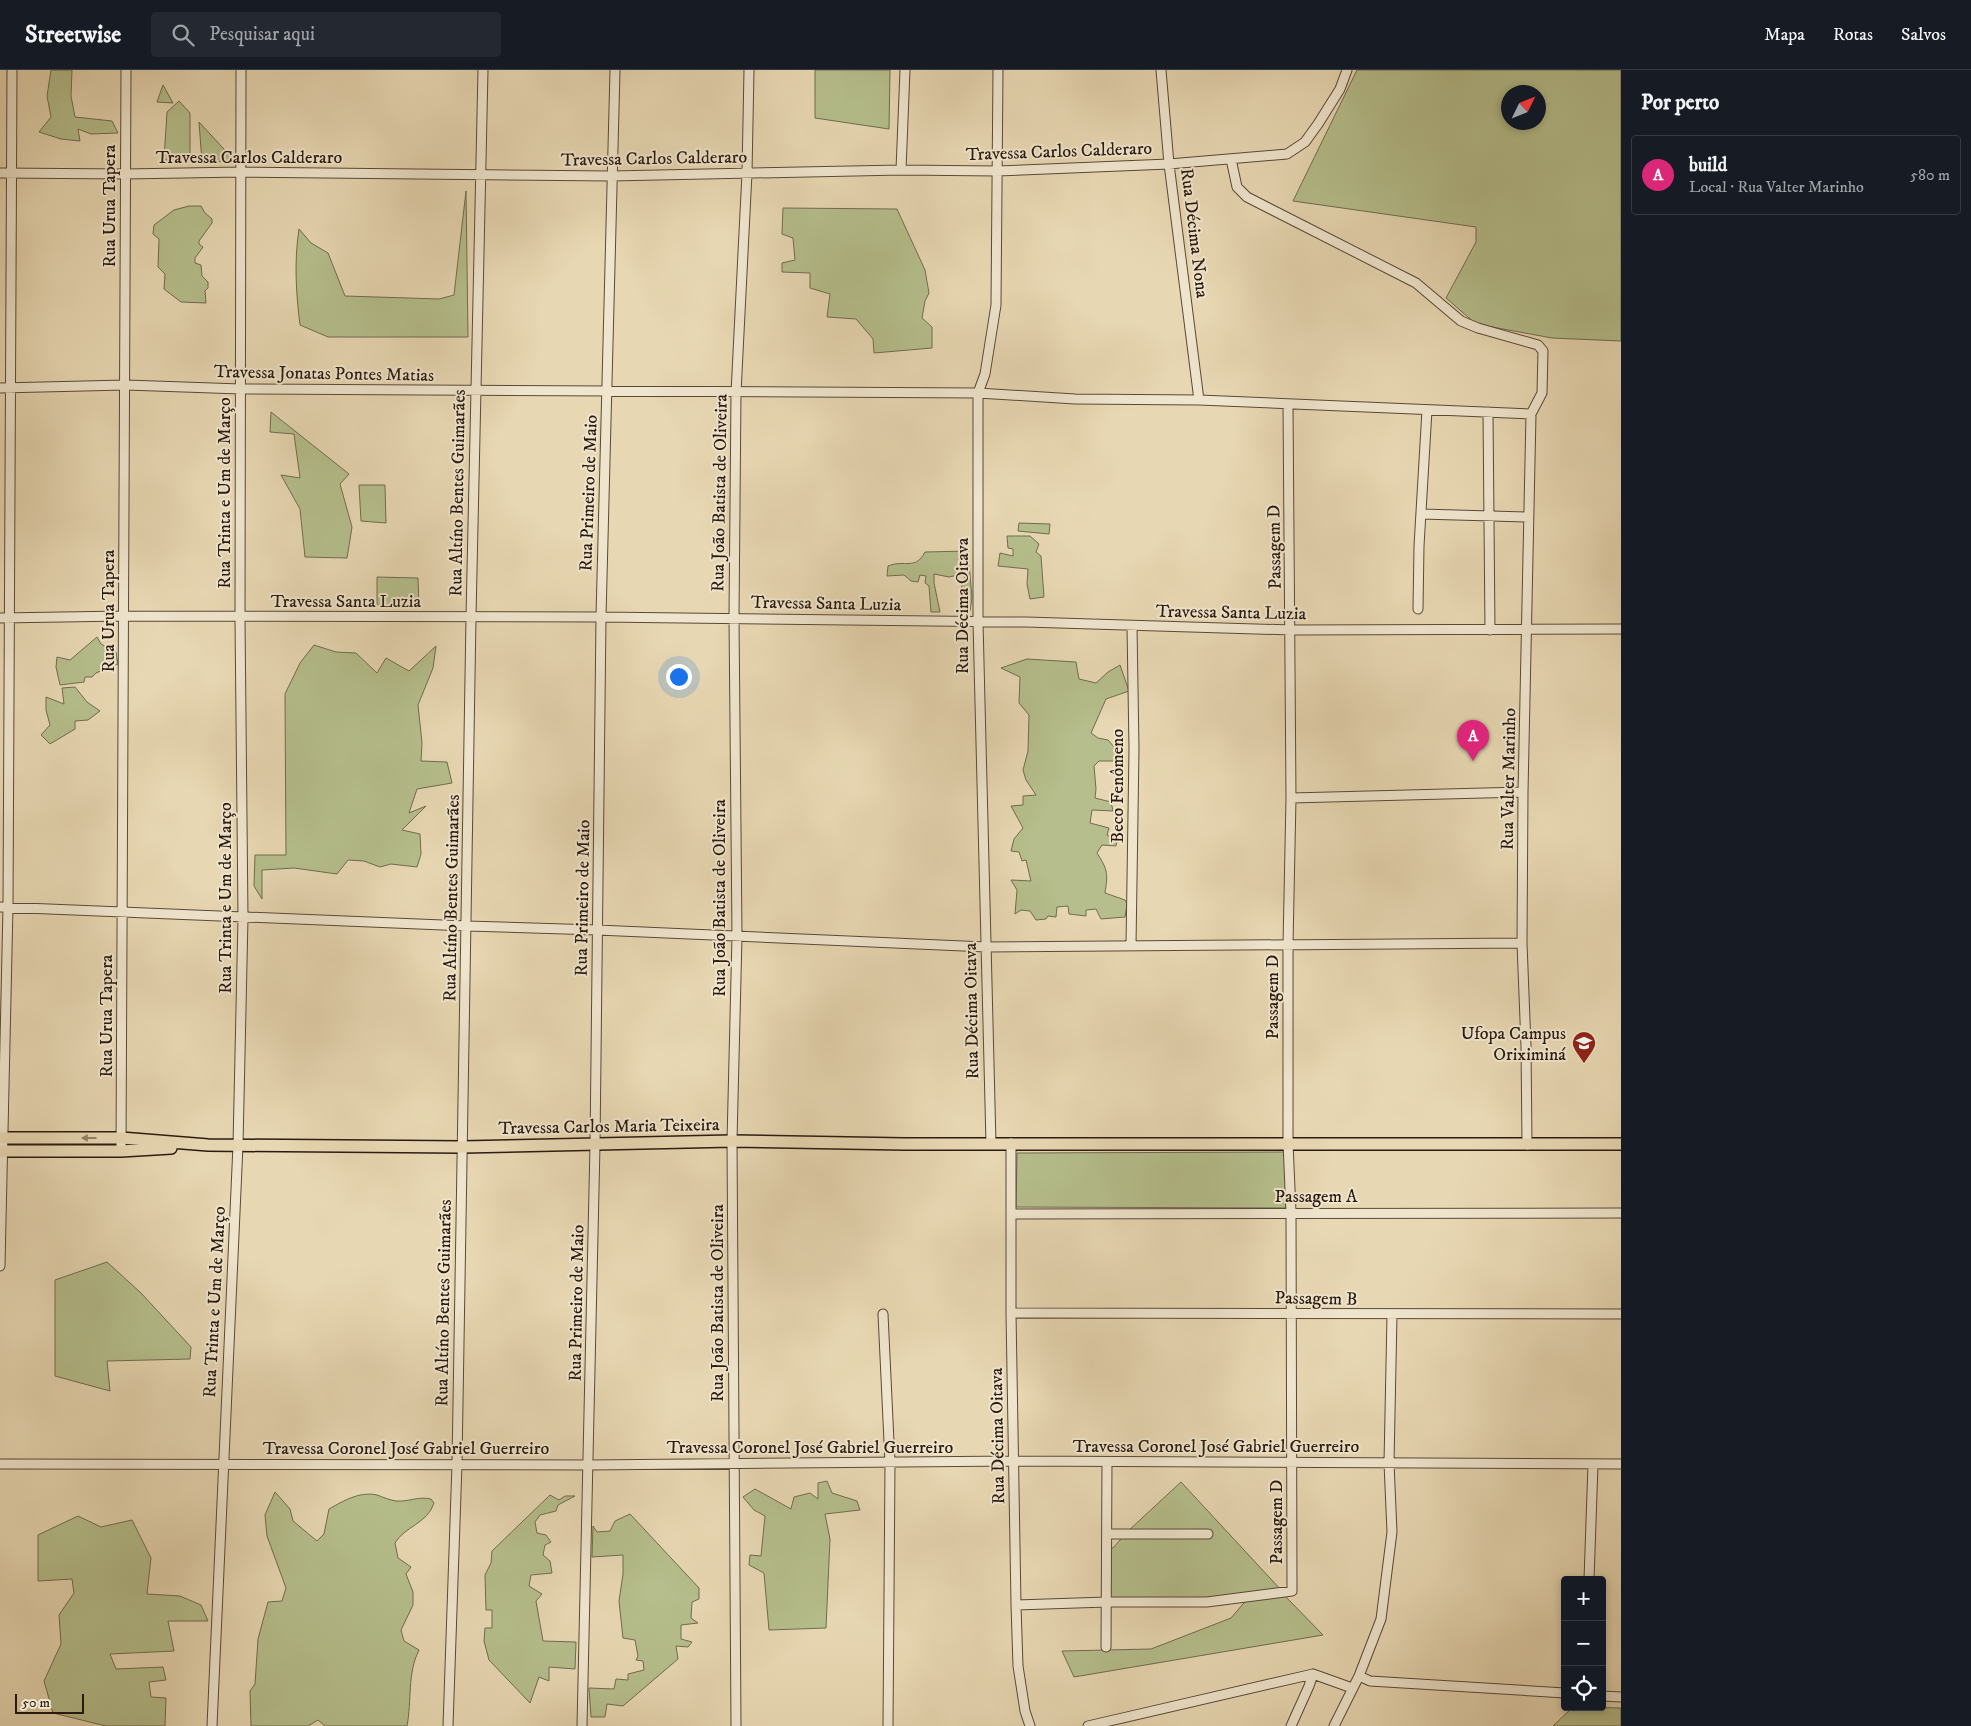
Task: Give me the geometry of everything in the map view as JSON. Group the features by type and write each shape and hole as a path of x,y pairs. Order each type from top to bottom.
{"main road":[{"name":"Travessa Carlos Maria Teixeira","path":"2,1138 121,1138 208,1145"},
{"name":"Travessa Carlos Maria Teixeira","path":"2,1151 121,1151 208,1145 462,1147 732,1141 991,1144 1621,1144"}],"street":[{"path":"0,1266 4,907 5,388 12,174 12,70"},
{"name":"Rua Urua Tapera","path":"121,1151 126,70"},
{"name":"Rua Trinta e Um de Março","path":"212,1726 238,1145 243,918 240,618 241,70"},
{"name":"Rua Altíno Bentes Guimarães","path":"448,1726 457,1464 471,617 483,70"},
{"name":"Rua Primeiro de Maio","path":"582,1726 595,1145 601,617 615,70"},
{"name":"Rua João Batista de Oliveira","path":"736,1726 732,1141 737,936 734,618 736,393 747,173 749,70"},
{"path":"901,170 905,70"},
{"name":"Rua Décima Oitava","path":"991,1144 978,622 978,393 986,374 996,305 998,70"},
{"name":"Rua Décima Nona","path":"1161,70 1169,164 1199,400"},
{"name":"Travessa Carlos Calderaro","path":"0,173 125,174 241,172 611,176 901,170 997,171 1169,164 1287,154 1305,142 1340,89 1347,70"},
{"path":"978,393 1075,399 1199,400 1531,414 1542,393 1544,354 1541,347 1461,321 1416,283 1247,197 1237,187 1231,159"},
{"name":"Travessa Jonatas Pontes Matias","path":"5,388 126,385 241,389 978,393"},
{"name":"Passagem D","path":"1108,1602 1208,1602 1292,1591 1291,1212 1288,1143 1291,630 1288,404"},
{"path":"1418,609 1427,410"},
{"path":"1488,412 1490,630"},
{"name":"Rua Valter Marinho","path":"1527,1145 1522,943 1523,792 1531,414"},
{"path":"1421,514 1529,517"},
{"name":"Travessa Santa Luzia","path":"4,618 124,616 240,618 601,617 978,622 1291,630 1621,630"},
{"name":"Beco Fenômeno","path":"1131,946 1134,749 1132,626"},
{"path":"1291,798 1523,792"},
{"path":"4,907 986,947 1522,943"},
{"name":"Rua Décima Oitava","path":"1011,1143 1011,1313 1016,1606 1018,1666 1025,1711 1030,1726"},
{"name":"Passagem A","path":"1012,1214 1291,1212 1621,1213"},
{"name":"Passagem B","path":"1011,1313 1621,1314"},
{"path":"883,1314 890,1463 888,1726"},
{"path":"1334,1726 1359,1676 1381,1619 1392,1532 1389,1463 1392,1315"},
{"name":"Travessa Coronel José Gabriel Guerreiro","path":"0,1464 1014,1462 1621,1464"},
{"path":"1106,1647 1108,1602 1107,1463"},
{"path":"1589,1576 1593,1464"},
{"path":"1107,1534 1208,1534"},
{"path":"1016,1606 1108,1602"},
{"path":"1088,1726 1312,1674 1352,1688"},
{"path":"1291,1726 1309,1686 1312,1674"},
{"path":"1359,1676 1370,1681 1561,1693"},
{"path":"1606,1696 1621,1697"}],"green space":[{"path":"51,70 72,70 71,96 75,117 112,121 118,133 91,134 78,129 80,141 61,139 39,132 51,117 47,96"},
{"path":"815,70 890,70 889,129 815,118"},
{"path":"1357,70 1621,70 1621,341 1552,338 1476,324 1446,298 1476,242 1476,227 1293,201"},
{"path":"163,85 173,103 157,102"},
{"path":"179,101 190,113 190,161 164,160 167,112"},
{"path":"199,122 235,161 202,162"},
{"path":"466,191 468,337 328,337 300,325 296,277 299,229 311,243 328,253 345,296 439,299 454,295"},
{"path":"189,206 201,206 212,219 212,223 199,241 199,244 203,247 195,258 195,263 201,265 202,276 208,282 208,288 205,291 206,303 181,302 164,289 165,274 158,267 159,239 153,234 154,225 174,210"},
{"path":"783,208 897,209 925,270 929,293 925,301 922,318 932,327 932,348 874,353 873,339 856,319 827,317 830,294 810,288 810,273 782,272 782,263 795,260 793,238 782,234"},
{"path":"271,412 349,474 340,484 352,527 347,558 305,557 300,509 281,475 300,478 294,434 270,432"},
{"path":"359,485 385,485 386,523 361,521"},
{"path":"1019,523 1050,524 1049,534 1018,531"},
{"path":"1007,536 1030,536 1039,544 1036,552 1041,556 1044,597 1030,599 1027,584 1028,569 998,566 1000,553 1013,556 1013,549 1008,548"},
{"path":"968,551 972,598 970,611 963,612 962,607 961,591 965,578 963,574 949,577 934,574 940,612 931,612 929,586 925,583 926,576 920,575 918,582 911,581 904,575 887,576 888,566 913,563 921,558 925,552"},
{"path":"377,577 418,578 419,607 377,605"},
{"path":"97,637 101,644 116,652 118,664 96,673 92,677 85,677 84,682 60,685 56,667 57,657 70,660"},
{"path":"314,645 336,652 356,653 377,673 386,658 409,671 436,646 433,668 418,705 422,743 421,761 447,762 452,783 417,789 409,813 426,806 402,830 420,834 421,854 417,867 391,864 380,867 364,861 348,860 337,874 294,868 262,870 262,899 254,886 255,855 286,855 285,694 300,663"},
{"path":"1027,659 1076,662 1079,679 1096,683 1108,672 1120,665 1129,691 1106,699 1091,733 1098,738 1108,740 1115,748 1115,761 1099,761 1094,766 1095,798 1111,802 1113,811 1092,810 1090,823 1109,828 1107,835 1117,841 1116,846 1102,845 1097,853 1106,872 1105,893 1125,900 1127,904 1125,917 1101,919 1096,909 1086,910 1086,916 1069,914 1068,906 1057,907 1056,917 1048,916 1046,919 1036,920 1030,911 1021,910 1015,914 1017,890 1011,880 1031,881 1026,860 1022,861 1019,852 1011,851 1014,839 1023,828 1011,806 1023,805 1023,796 1036,795 1026,780 1023,770 1028,751 1029,715 1019,703 1020,677 1001,668"},
{"path":"75,687 87,702 100,711 88,720 75,721 75,729 50,744 41,735 50,725 46,710 46,697 64,704 62,688"},
{"path":"1286,1152 1286,1208 1016,1207 1017,1153"},
{"path":"107,1262 141,1293 191,1347 190,1359 107,1361 110,1391 55,1376 55,1280"},
{"path":"827,1481 832,1493 857,1501 860,1510 825,1514 830,1539 826,1628 769,1630 764,1573 749,1565 750,1555 761,1556 765,1516 754,1510 743,1497 755,1489 791,1509 794,1497 810,1493 818,1499 818,1483"},
{"path":"1181,1482 1281,1590 1204,1602 1107,1602 1107,1548 1113,1548 1127,1532"},
{"path":"275,1492 290,1509 293,1521 317,1541 324,1534 329,1509 364,1494 377,1495 396,1501 426,1498 431,1499 434,1503 427,1515 404,1533 395,1543 398,1558 411,1567 406,1574 413,1592 413,1605 401,1630 404,1641 419,1650 411,1678 407,1726 325,1726 318,1720 308,1726 251,1726 250,1691 255,1684 258,1639 268,1602 282,1601 286,1588 267,1536 265,1515"},
{"path":"550,1495 559,1500 565,1496 575,1496 558,1505 556,1511 540,1515 535,1522 537,1533 546,1535 551,1542 545,1545 543,1555 550,1561 552,1573 531,1575 529,1586 542,1594 536,1601 543,1641 576,1642 575,1669 549,1667 549,1681 539,1677 530,1703 489,1660 484,1641 485,1628 492,1628 492,1610 486,1610 485,1575 491,1563 492,1551"},
{"path":"630,1514 699,1588 699,1599 692,1602 691,1618 698,1623 681,1625 681,1639 692,1642 688,1647 676,1646 678,1659 623,1706 607,1704 605,1717 591,1717 589,1688 614,1689 616,1679 628,1680 628,1674 644,1670 643,1661 636,1660 638,1656 635,1640 623,1638 619,1601 623,1574 623,1555 592,1557 593,1526 597,1532 610,1531 615,1521"},
{"path":"78,1516 101,1527 132,1520 151,1558 147,1594 180,1596 201,1605 208,1621 168,1621 174,1651 110,1654 116,1669 163,1667 166,1680 149,1682 151,1697 166,1698 165,1726 106,1726 53,1713 44,1681 61,1644 59,1615 74,1593 72,1579 38,1581 38,1535"},
{"path":"1284,1595 1323,1635 1074,1677 1062,1651 1151,1649 1231,1618 1249,1597"},
{"path":"1606,1708 1621,1708 1621,1726 1553,1726 1569,1711 1606,1711"}],"place":[{"name":"build","path":"1473,761"},
{"name":"Ufopa Campus Oriximiná","path":"1584,1064"}]}
